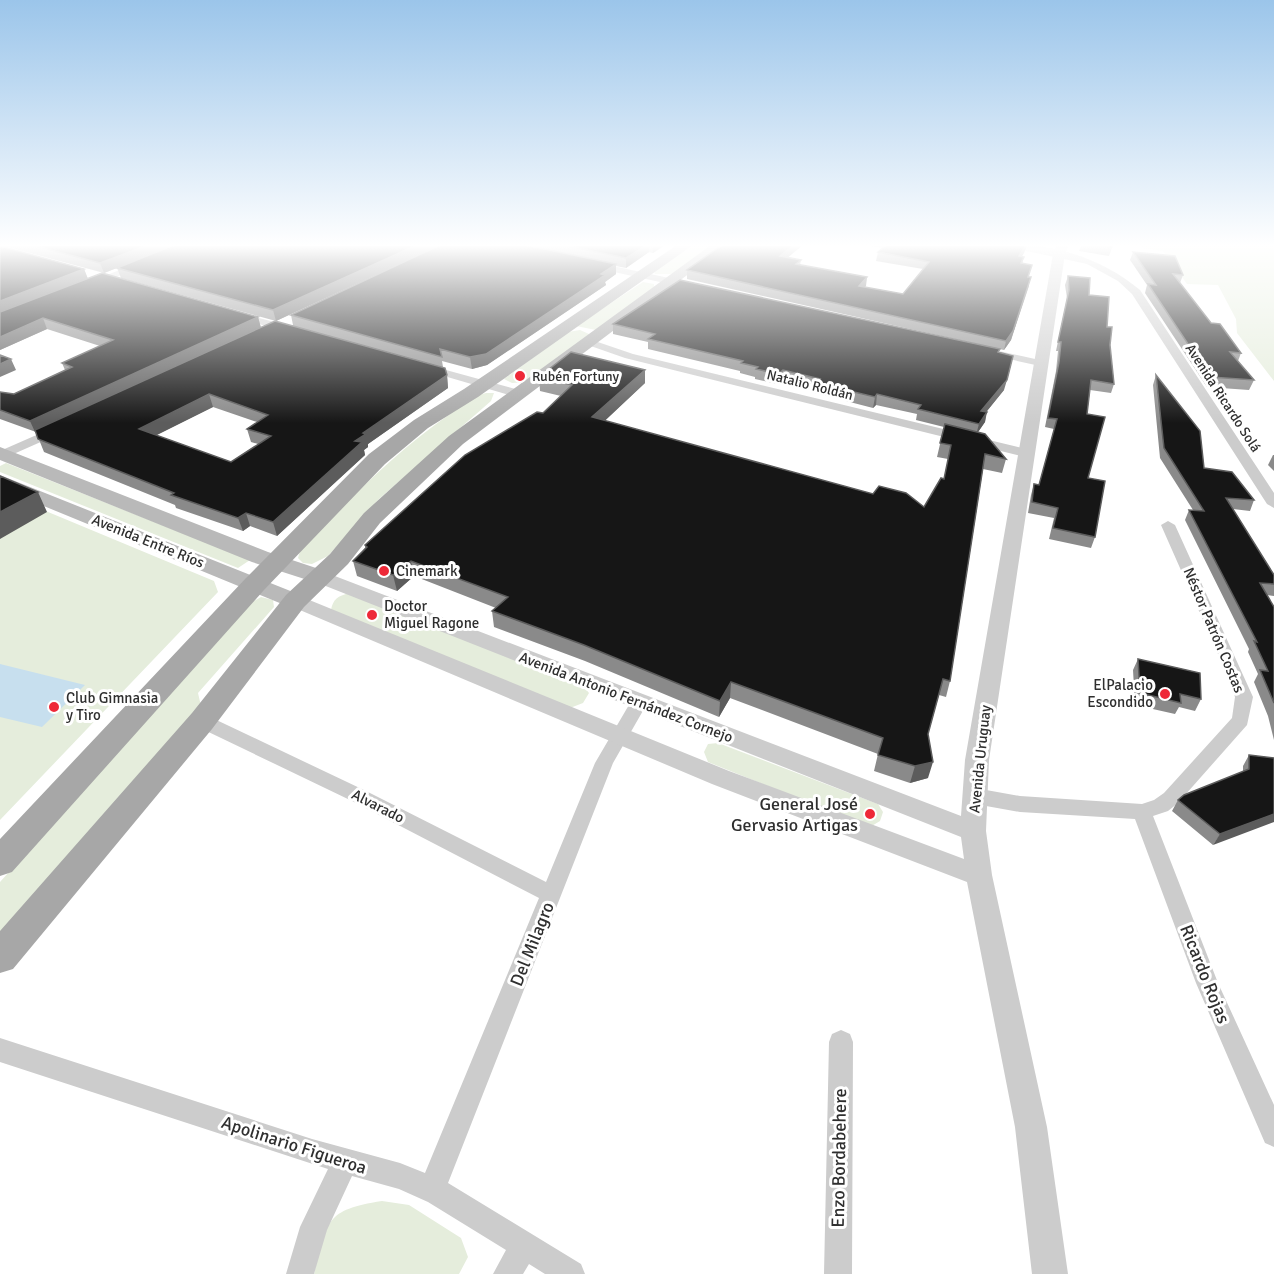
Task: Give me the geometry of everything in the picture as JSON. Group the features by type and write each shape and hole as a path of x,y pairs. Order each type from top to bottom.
{"main road":[{"path":"0,862 255,584 279,562 377,459 421,424 485,384 600,304"},
{"path":"0,957 202,721 295,601 320,578 372,518 423,468 456,440 639,304"},
{"path":"566,328 585,328 593,339"},
{"name":"Avenida Entre Ríos","path":"1,454 279,562"},
{"name":"Avenida Entre Ríos","path":"0,481 295,601"},
{"name":"Avenida Antonio Fernández Cornejo","path":"279,562 320,578"}],"street":[{"name":"Avenida Uruguay","path":"1050,1274 1031,1127 979,875 973,831 977,760 1051,304"},
{"name":"Avenida Ricardo Solá","path":"1144,304 1274,504"},
{"path":"223,311 300,332"},
{"path":"256,336 299,316"},
{"name":"Natalio Roldán","path":"593,339 629,356 1025,453"},
{"path":"982,350 1040,363"},
{"path":"414,364 519,394"},
{"path":"1,454 64,426"},
{"name":"Néstor Patrón Costas","path":"975,796 1020,804 1142,812 1161,806 1171,798 1240,720 1244,707 1238,679 1168,525"},
{"name":"Avenida Antonio Fernández Cornejo","path":"320,578 973,831"},
{"path":"295,601 618,737 894,847 979,875"},
{"name":"Del Milagro","path":"432,1190 604,763 639,702"},
{"name":"Alvarado","path":"202,721 359,796 552,895"},
{"name":"Ricardo Rojas","path":"1142,812 1207,983 1274,1134"},
{"name":"Enzo Bordabehere","path":"838,1274 841,1042"},
{"name":"Apolinario Figueroa","path":"0,1050 345,1162 400,1176 432,1190 571,1274"},
{"path":"300,1274 311,1234 345,1162"},
{"path":"507,1274 525,1246"}],"green space":[{"path":"609,304 630,304 596,330 576,326"},
{"path":"1228,304 1274,304 1274,381 1237,333 1236,319"},
{"path":"580,330 589,334 587,338 527,382 512,383 504,379 568,332"},
{"path":"494,393 491,401 379,499 328,556 312,564 303,563 298,558 300,551 318,532 390,461 429,429 476,396"},
{"path":"6,463 250,560 238,568 0,472 0,466"},
{"name":"Club Gimnasia y Tiro","path":"0,492 214,581 218,592 0,820"},
{"path":"349,593 584,687 589,693 583,703 570,708 331,610 337,599"},
{"path":"261,597 273,600 274,607 198,693 201,706 0,940 0,882 252,602"},
{"path":"718,743 878,804 883,812 880,821 870,827 708,762 704,752 708,744"},
{"path":"382,1201 409,1205 461,1238 468,1257 459,1274 314,1274 326,1230 332,1221 349,1209"}],"water":[{"path":"0,664 85,685 42,727 0,717"}],"building":[{"path":"20,304 214,304 258,317 30,421 0,410 0,392 14,394 72,367 62,363 113,340 43,318 0,337 0,312"},
{"path":"252,304 285,304 273,310"},
{"path":"313,304 561,304 486,354 470,357 440,349 442,357 291,315"},
{"path":"643,304 793,304 1000,349 998,352 1013,356 1007,380 981,411 987,412 979,424 918,409 921,405 816,383 820,379 783,370 778,374 756,369 758,367 741,363 743,361 648,339 655,334 613,324"},
{"path":"842,304 1022,304 1013,331 1006,341"},
{"path":"1066,304 1109,304 1107,327 1112,327 1110,345 1114,384 1091,380 1087,414 1105,417 1088,478 1105,481 1095,537 1053,528 1058,508 1032,502 1034,484 1039,485 1057,419 1048,418 1059,362 1061,342 1058,342"},
{"path":"1162,304 1197,304 1211,323 1220,324 1241,353 1230,352 1254,380 1210,377"},
{"path":"275,321 445,368 447,375 363,433 366,434 355,441 362,442 273,522 246,513 238,518 171,495 174,493 38,439 35,430","holes":["209,394 268,415 247,429 271,436 231,462 139,429"]},
{"path":"571,352 645,370 592,417 873,494 879,486 906,493 924,507 941,478 944,479 951,445 940,443 945,424 985,434 1006,459 985,454 950,681 943,679 928,734 933,762 915,766 878,755 883,738 731,682 720,701 584,645 492,611 508,597 411,561 393,575 353,561 367,547 365,545 465,455 537,412 543,413 572,385 539,377"},
{"path":"0,355 11,359 0,364"},
{"path":"1156,375 1200,431 1204,468 1232,472 1254,500 1226,498 1274,575 1274,584 1260,583 1274,607 1274,703 1260,670 1268,671 1254,641 1257,642 1189,510 1204,511 1164,448"},
{"path":"0,476 38,492 0,512"},
{"path":"1138,659 1200,673 1201,699 1180,694 1181,703 1140,693"},
{"path":"1249,755 1274,758 1274,814 1220,834 1178,800 1184,795 1249,769"}],"place":[{"name":"Rubén Fortuny","path":"520,376"},
{"name":"Cinemark","path":"384,571"},
{"name":"Doctor Miguel Ragone","path":"372,615"},
{"name":"ElPalacio Escondido","path":"1165,694"},
{"name":"Club Gimnasia y Tiro","path":"54,707"},
{"name":"General José Gervasio Artigas","path":"870,814"}]}
